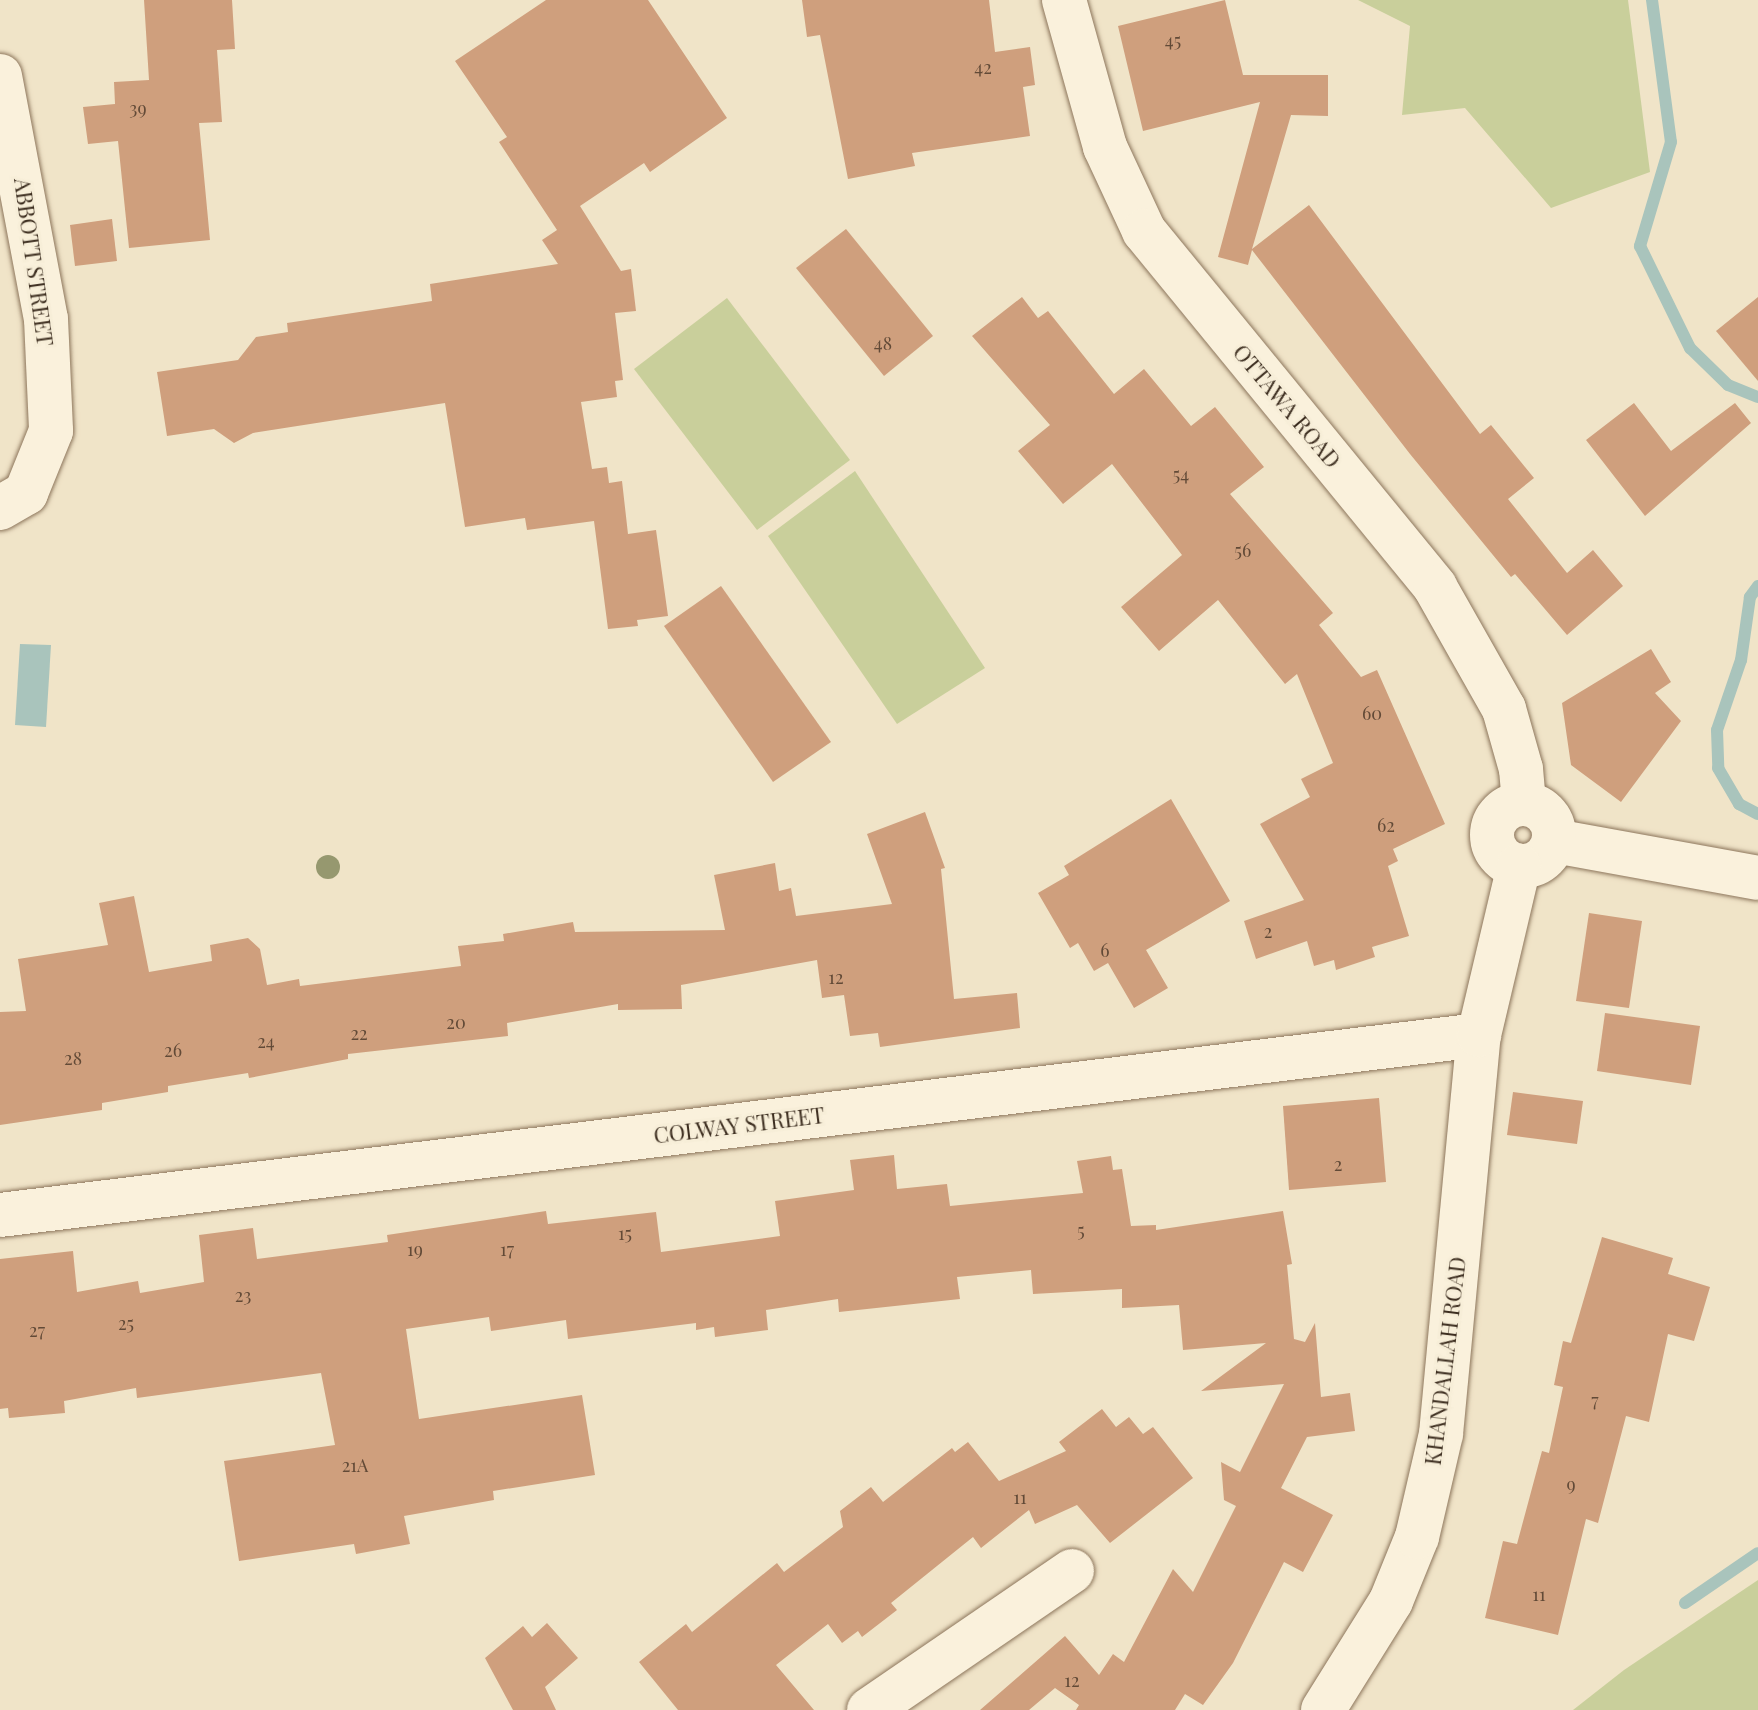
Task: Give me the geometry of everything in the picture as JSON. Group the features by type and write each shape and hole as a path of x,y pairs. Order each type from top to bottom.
{"street":[{"name":"OTTAWA ROAD","path":"1064,0 1105,147 1144,231 1435,587 1504,709 1524,803"},
{"name":"ABBOTT STREET","path":"0,76 46,319 51,431 13,500"},
{"path":"1524,803 1551,819 1555,841 1537,863 1519,866 1495,849 1493,828 1504,810 1524,803"},
{"path":"1555,841 1758,878"},
{"path":"1479,1035 1519,866"},
{"name":"COLWAY STREET","path":"0,1215 1479,1035"},
{"name":"KHANDALLAH ROAD","path":"1323,1710 1391,1601 1417,1537 1441,1434 1479,1035"},
{"path":"869,1710 1072,1571"}],"green space":[{"path":"1358,0 1628,0 1650,172 1551,208 1465,108 1402,115 1410,26"},
{"path":"727,298 850,460 757,530 634,369"},
{"path":"855,471 985,668 897,724 768,536"},
{"path":"1758,1580 1758,1710 1573,1710 1624,1670"}],"water":[{"path":"20,644 51,645 46,727 15,725"}],"building":[{"path":"144,0 232,0 235,49 217,50 222,122 199,123 210,240 129,248 118,141 88,144 83,107 115,104 114,82 149,80"},
{"path":"546,0 648,0 727,118 650,172 644,163 580,206 621,271 631,269 636,311 615,313 623,380 615,381 617,397 581,402 592,469 607,467 609,483 622,481 628,534 656,530 668,616 637,620 638,626 608,629 594,521 527,530 525,518 465,527 445,403 253,433 234,443 214,429 167,436 157,372 238,360 256,337 288,332 287,323 432,301 430,284 558,264 542,240 557,230 499,142 507,137 455,61"},
{"path":"802,0 989,0 995,52 1030,47 1035,85 1023,87 1030,136 912,153 915,166 848,179 820,35 807,37"},
{"path":"1225,0 1243,75 1328,75 1328,116 1291,115 1252,249 1309,205 1480,434 1491,425 1534,478 1508,499 1567,573 1593,550 1623,586 1567,635 1515,574 1511,577 1410,454 1252,250 1248,265 1218,257 1260,102 1143,131 1118,26"},
{"path":"112,219 117,261 75,266 70,225"},
{"path":"846,229 933,336 884,376 796,268"},
{"path":"1022,297 1038,318 1048,311 1114,394 1144,369 1191,426 1215,407 1264,467 1230,494 1333,613 1319,625 1361,677 1377,670 1445,824 1393,849 1398,861 1388,866 1409,936 1372,947 1375,957 1336,970 1334,960 1314,966 1307,941 1256,959 1244,921 1304,900 1260,824 1310,797 1301,779 1333,763 1297,674 1285,684 1218,600 1159,651 1121,607 1182,555 1112,464 1063,504 1018,451 1050,425 972,336"},
{"path":"1758,297 1758,381 1716,331"},
{"path":"1634,403 1671,451 1735,403 1751,423 1645,516 1586,440"},
{"path":"721,586 831,742 773,782 664,626"},
{"path":"1651,649 1671,682 1655,693 1681,721 1621,802 1571,765 1562,703"},
{"path":"1171,799 1230,901 1146,950 1168,988 1134,1008 1108,963 1094,971 1078,943 1070,948 1038,893 1069,875 1064,866"},
{"path":"925,812 945,868 941,869 954,999 1017,993 1020,1028 880,1047 878,1033 850,1036 844,995 822,998 817,960 681,985 682,1009 618,1010 618,1004 507,1023 508,1036 348,1054 348,1059 249,1078 248,1073 168,1086 168,1092 102,1103 102,1110 0,1125 0,1012 26,1011 18,959 108,945 99,903 134,896 149,972 212,961 210,945 248,938 260,949 267,985 299,979 300,986 461,966 458,946 504,941 503,934 573,922 575,932 725,930 714,875 775,863 779,891 791,888 796,916 892,904 867,834"},
{"path":"1589,913 1642,921 1629,1008 1576,1001"},
{"path":"1605,1013 1700,1026 1691,1085 1597,1071"},
{"path":"1513,1092 1583,1101 1577,1144 1507,1135"},
{"path":"1379,1098 1386,1182 1289,1190 1283,1106"},
{"path":"894,1155 897,1189 947,1184 950,1206 1083,1193 1077,1161 1111,1156 1113,1170 1122,1169 1131,1226 1156,1225 1156,1230 1283,1211 1292,1264 1287,1265 1294,1339 1305,1342 1315,1323 1321,1397 1350,1393 1355,1431 1307,1437 1281,1488 1333,1515 1303,1572 1284,1562 1233,1663 1203,1705 1185,1694 1175,1710 1076,1710 1079,1705 1055,1688 1029,1710 980,1710 1065,1636 1099,1675 1113,1654 1124,1662 1173,1569 1193,1592 1236,1506 1224,1500 1221,1462 1240,1472 1284,1384 1201,1391 1266,1343 1183,1350 1179,1305 1122,1308 1122,1289 1033,1294 1031,1270 957,1277 960,1299 839,1312 838,1299 766,1310 768,1330 715,1337 714,1327 696,1330 696,1323 568,1339 566,1320 491,1331 489,1317 406,1329 419,1419 582,1395 595,1475 493,1491 494,1500 404,1516 410,1544 356,1554 354,1544 239,1561 224,1461 335,1445 321,1373 137,1398 136,1388 64,1401 65,1413 9,1418 8,1408 0,1409 0,1259 73,1251 77,1292 138,1281 140,1293 204,1282 199,1235 253,1228 257,1259 388,1242 387,1235 546,1211 548,1224 656,1212 661,1252 780,1236 775,1201 854,1190 850,1160"},
{"path":"1602,1237 1673,1258 1668,1274 1710,1287 1694,1341 1668,1334 1649,1422 1626,1416 1598,1523 1586,1519 1558,1635 1485,1618 1503,1541 1517,1544 1542,1451 1549,1453 1563,1387 1554,1385 1563,1341 1571,1343"},
{"path":"1102,1409 1116,1427 1129,1417 1143,1434 1153,1427 1193,1478 1110,1543 1077,1505 1035,1524 1029,1510 981,1548 973,1537 891,1603 897,1610 862,1637 858,1631 842,1643 828,1624 776,1665 814,1710 678,1710 639,1662 686,1624 692,1632 777,1563 784,1572 843,1527 840,1511 871,1487 883,1502 952,1448 955,1452 968,1442 999,1481 1066,1451 1059,1442"},
{"path":"547,1623 578,1658 545,1687 556,1710 513,1710 485,1658 523,1626 532,1637"}],"waterway":[{"path":"1652,0 1671,142 1640,246 1690,348 1728,385 1758,397"},
{"path":"1758,586 1750,597 1741,660 1717,730 1718,768 1739,804 1758,814"},
{"path":"1685,1603 1758,1553"}]}
